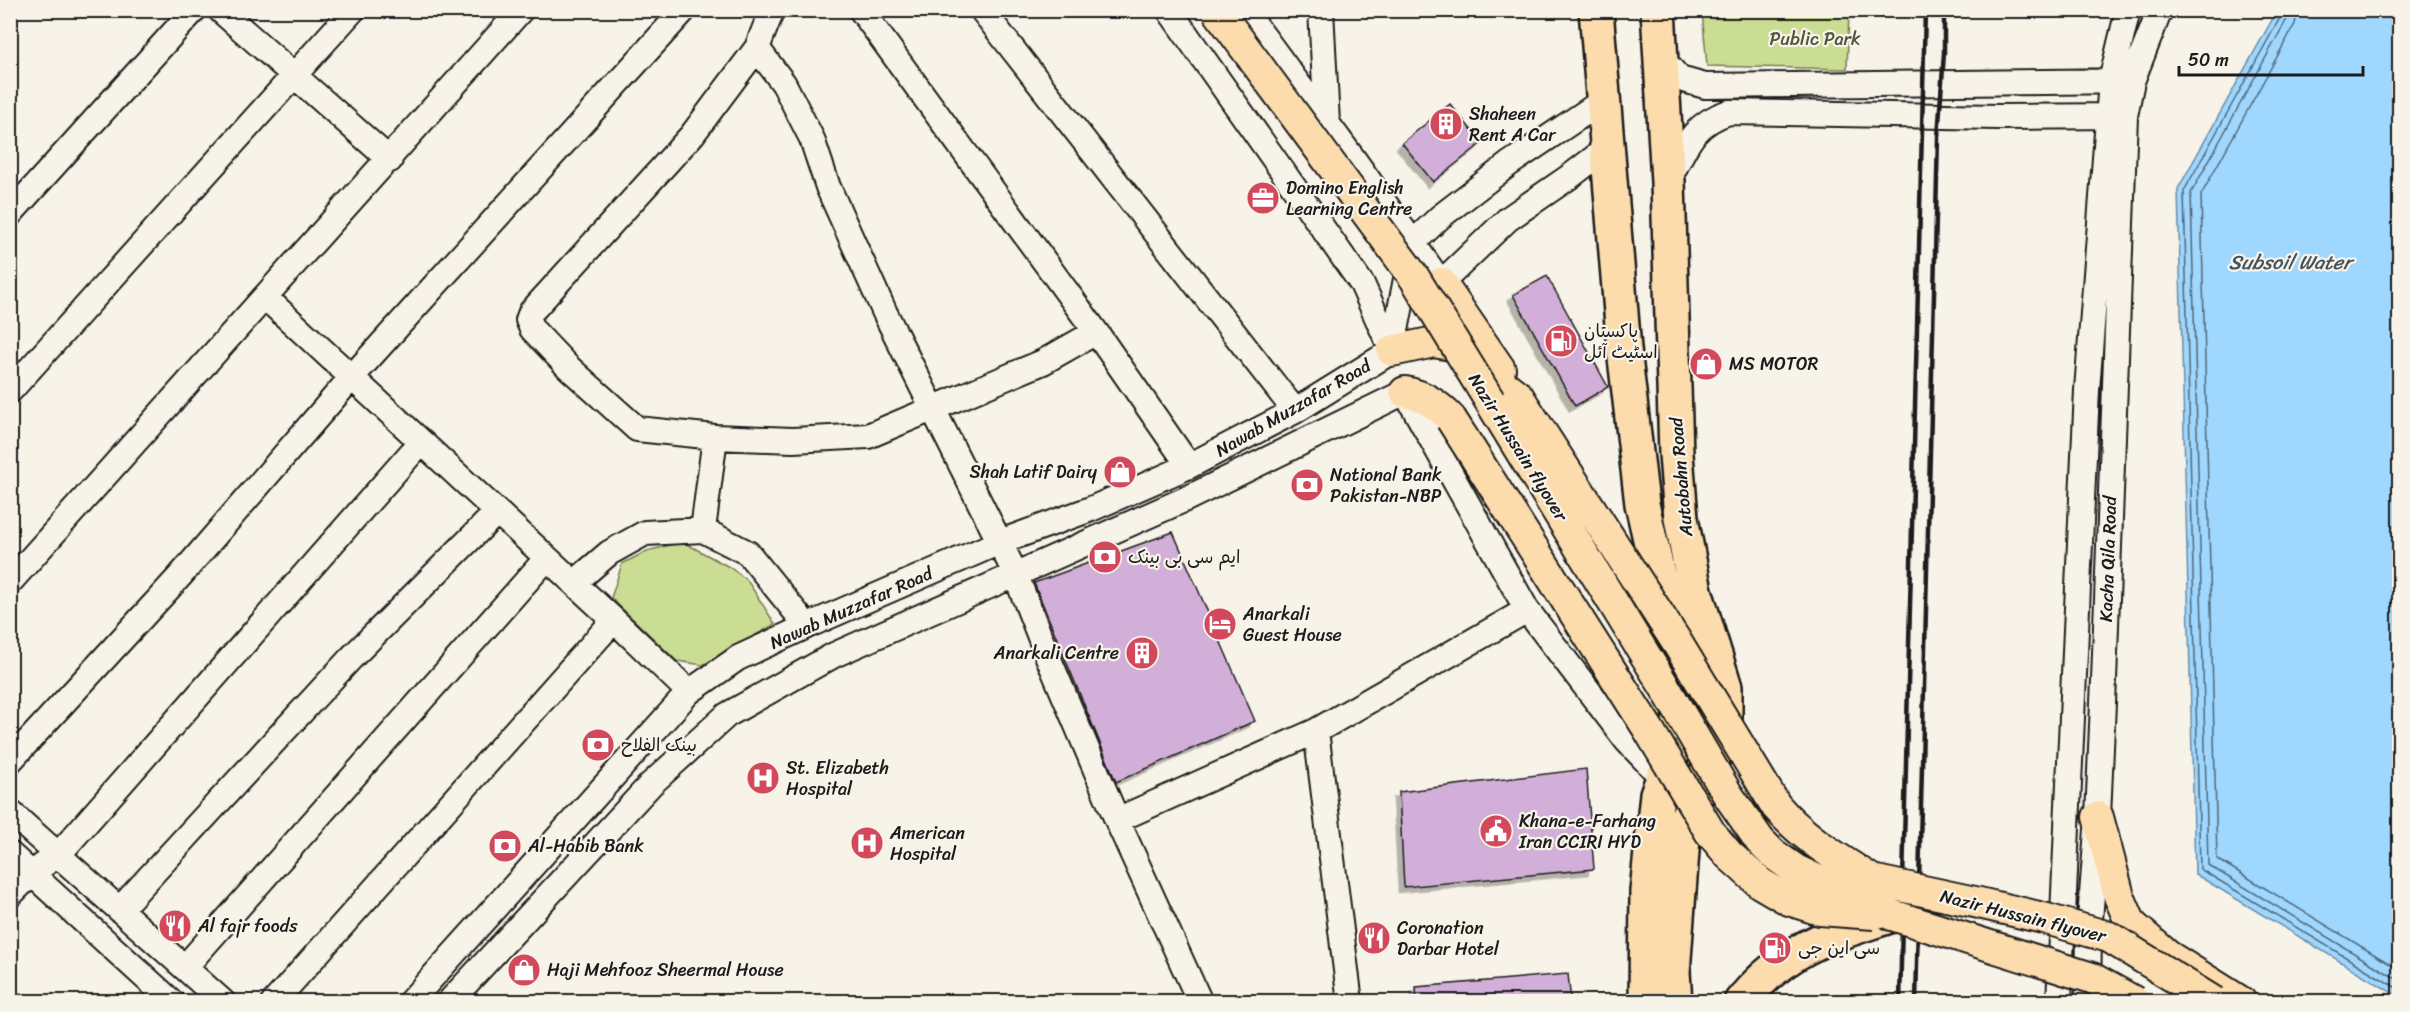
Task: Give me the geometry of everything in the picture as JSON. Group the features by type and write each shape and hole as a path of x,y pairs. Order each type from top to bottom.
{"highway":[{"name":"Autobahn Road","path":"1596,10 1624,349 1642,504 1658,574 1676,628 1681,653 1679,737 1657,794 1647,891 1646,1002"},
{"name":"Autobahn Road","path":"1658,10 1668,182 1676,454 1681,518 1695,591 1725,687 1725,731 1684,824 1673,972 1675,1002"},
{"path":"1741,1002 1769,972 1790,957 1824,939 1892,915"}],"main road":[{"name":"Nazir Hussain flyover","path":"1217,10 1414,277 1747,825 1773,854 1796,870 1892,915 2092,978 2135,1002"},
{"path":"1441,283 1518,396 1676,641 1776,806 1791,824 1810,839 1872,880"},
{"path":"1392,351 1434,342 1451,345 1473,357 1493,377 1518,396"},
{"path":"1405,392 1419,394 1430,400 1451,419 1647,727 1710,832 1729,855 1760,883 1789,900 1820,910 1892,915"},
{"path":"2098,817 2119,896 2131,924 2168,956 2241,1002"},
{"name":"Nazir Hussain flyover","path":"1815,879 1872,880 2043,918 2109,937 2214,1002"}],"street":[{"path":"10,214 194,10"},
{"path":"220,10 390,160"},
{"path":"10,391 353,10"},
{"path":"10,582 390,160 521,10"},
{"path":"10,761 180,576 351,378 684,10"},
{"path":"772,10 757,48 692,135 531,312 528,320 531,329 567,366 637,429 715,438 793,440 868,436 1043,362 1095,332"},
{"path":"861,10 1095,332 1189,466"},
{"path":"982,10 1295,411"},
{"path":"1169,10 1362,284 1392,351"},
{"path":"1244,10 1441,283"},
{"path":"1321,10 1327,123"},
{"path":"1668,182 1692,134 1713,117 1729,112 2117,116 2128,10"},
{"path":"2121,81 2160,10"},
{"path":"757,48 784,84 812,139 828,187 932,408 1015,573 1117,820 1200,1002"},
{"path":"1662,58 1680,79 1705,86 2121,81"},
{"path":"1392,351 1413,243 1440,217 1509,164 1604,100"},
{"name":"Kacha Qila Road","path":"2088,1002 2089,933 2098,817 2117,116"},
{"name":"Kacha Qila Road","path":"2059,1002 2087,390 2117,116"},
{"path":"1434,342 1441,283 1508,219 1607,148"},
{"path":"266,297 689,692"},
{"name":"Nawab Muzzafar Road","path":"410,1002 689,692 738,658 1000,542 1091,509 1189,466 1295,411 1392,351"},
{"path":"1405,392 1527,610 1627,741 1691,807"},
{"name":"Nawab Muzzafar Road","path":"449,1002 651,784 727,715 834,655 1188,498 1405,392"},
{"path":"703,530 715,438"},
{"path":"10,895 32,873 59,854 421,442"},
{"path":"120,909 351,658 498,512"},
{"path":"574,583 609,553 645,534 703,530 748,554 807,626"},
{"path":"185,967 547,558"},
{"path":"1117,820 1316,730 1527,610"},
{"path":"274,1002 614,620"},
{"path":"1316,730 1350,1002"},
{"path":"10,812 223,1002"},
{"path":"10,854 172,1002"}],"green space":[{"name":"Public Park","path":"1702,11 1849,11 1847,69 1707,66"},
{"path":"683,542 729,567 747,580 775,624 703,665 677,661 611,598 622,564 647,551"}],"water":[{"name":"Subsoil Water","path":"2277,11 2399,11 2399,997 2195,874 2178,189"}],"building":[{"name":"Shaheen Rent A Car","path":"1450,104 1482,143 1433,182 1402,143"},
{"name":"پاکستان اسٹیٹ آئل","path":"1547,276 1608,387 1575,406 1513,295"},
{"name":"Anarkali Centre","path":"1173,532 1255,721 1116,782 1034,583"},
{"name":"Khana-e-Farhang Iran CCIRI HYD","path":"1586,769 1594,869 1404,887 1399,792"},
{"path":"1568,974 1571,1002 1417,1002 1416,987"}],"railway":[{"path":"1900,1002 1925,10"},
{"path":"1916,1002 1938,137 1944,53 1944,10"}],"place":[{"name":"Shaheen Rent A Car","path":"1446,124"},
{"name":"Domino English Learning Centre","path":"1263,198"},
{"name":"پاکستان اسٹیٹ آئل","path":"1561,341"},
{"name":"MS MOTOR","path":"1706,364"},
{"name":"Shah Latif Dairy","path":"1120,472"},
{"name":"National Bank Pakistan-NBP","path":"1307,485"},
{"name":"ایم سی بی بینک","path":"1105,557"},
{"name":"Anarkali Guest House","path":"1220,624"},
{"name":"Anarkali Centre","path":"1142,653"},
{"name":"بینک الفلاح","path":"598,745"},
{"name":"St. Elizabeth Hospital","path":"763,778"},
{"name":"Khana-e-Farhang Iran CCIRI HYD","path":"1496,831"},
{"name":"American Hospital","path":"867,843"},
{"name":"Al-Habib Bank","path":"505,846"},
{"name":"Al fajr foods","path":"175,926"},
{"name":"Coronation Darbar Hotel","path":"1374,938"},
{"name":"سی این جی","path":"1775,948"},
{"name":"Haji Mehfooz Sheermal House","path":"524,970"}]}
